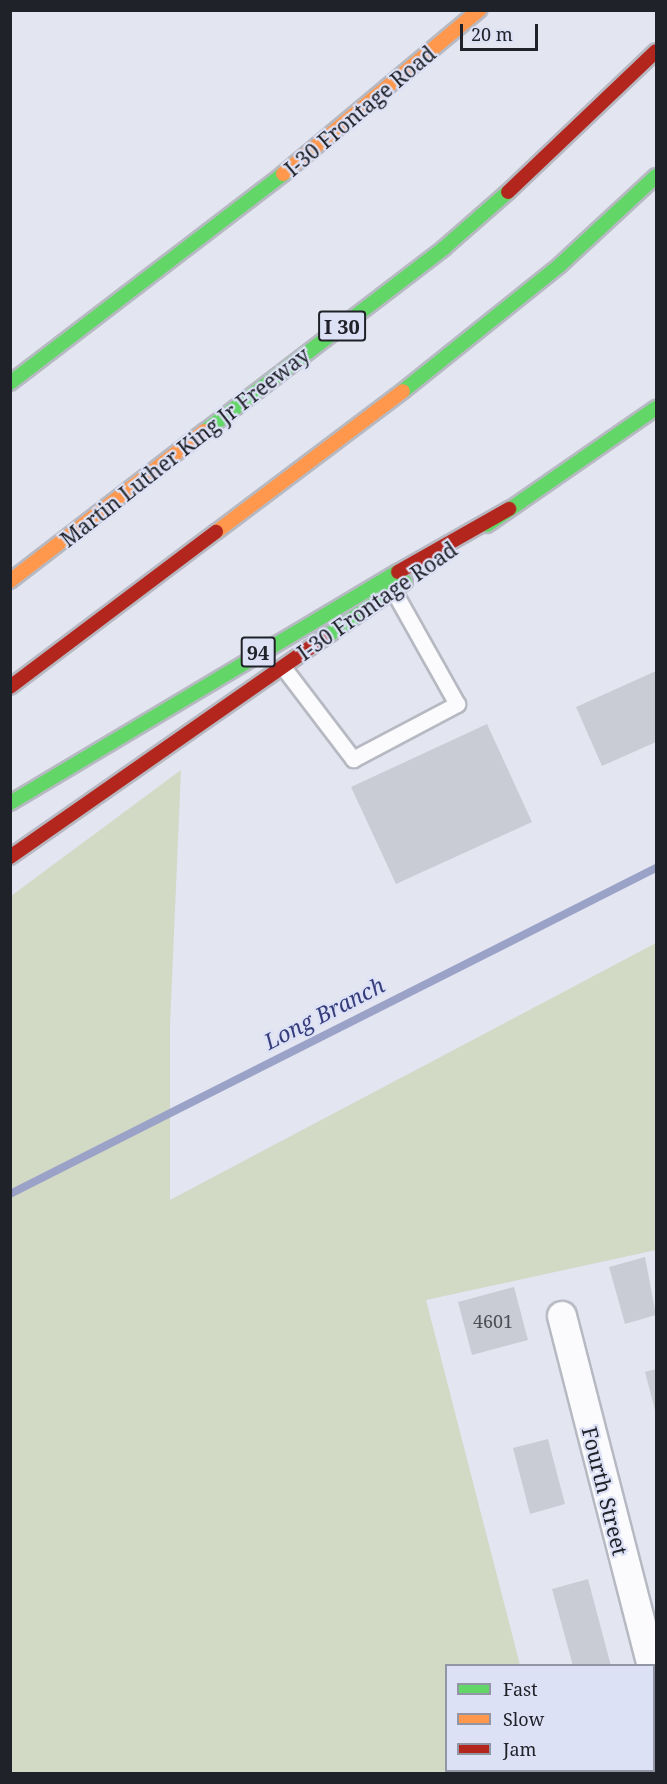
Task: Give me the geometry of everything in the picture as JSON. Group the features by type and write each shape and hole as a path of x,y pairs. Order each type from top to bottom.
{"main road":[{"name":"I-30 Frontage Road","path":"10,383 276,180 479,10"},
{"path":"608,101 657,39"},
{"name":"Martin Luther King Jr Freeway","path":"10,581 444,248 608,101 657,51"},
{"path":"10,687 439,363 560,265 657,176"},
{"name":"I-30 Frontage Road","path":"10,857 657,408"},
{"name":"94","path":"10,802 282,637 509,509"}],"street":[{"name":"Fourth Street","path":"562,1316 652,1664"}],"lane":[{"path":"283,667 353,759 458,704 393,590"}],"green space":[{"path":"181,770 170,1025 170,1200 656,943 656,1250 426,1300 520,1664 445,1664 445,1772 548,1773 11,1773 11,896"}],"building":[{"path":"656,671 656,742 602,766 576,707"},
{"path":"487,724 532,822 396,884 351,787"},
{"path":"645,1257 656,1315 625,1324 609,1267"},
{"path":"514,1287 528,1340 472,1355 458,1302"},
{"path":"656,1369 656,1414 645,1372"},
{"path":"548,1439 565,1504 530,1514 513,1448"},
{"path":"588,1579 610,1664 572,1664 552,1589"},
{"path":"594,1772 629,1772 629,1774 594,1774"}],"waterway":[{"name":"Long Branch","path":"10,1194 656,868"}],"traffic: fast":[{"path":"10,383 283,174"},
{"path":"403,391 560,265 656,176"},
{"path":"205,431 444,248 508,192"},
{"path":"487,525 656,408"},
{"path":"10,803 398,572"},
{"path":"323,639 405,582"}],"traffic: slow":[{"path":"283,174 479,10"},
{"path":"216,532 403,391"},
{"path":"10,581 205,431"}],"traffic: jam":[{"path":"508,192 656,51"},
{"path":"398,572 509,509"},
{"path":"10,687 216,532"},
{"path":"10,857 323,639"}]}
